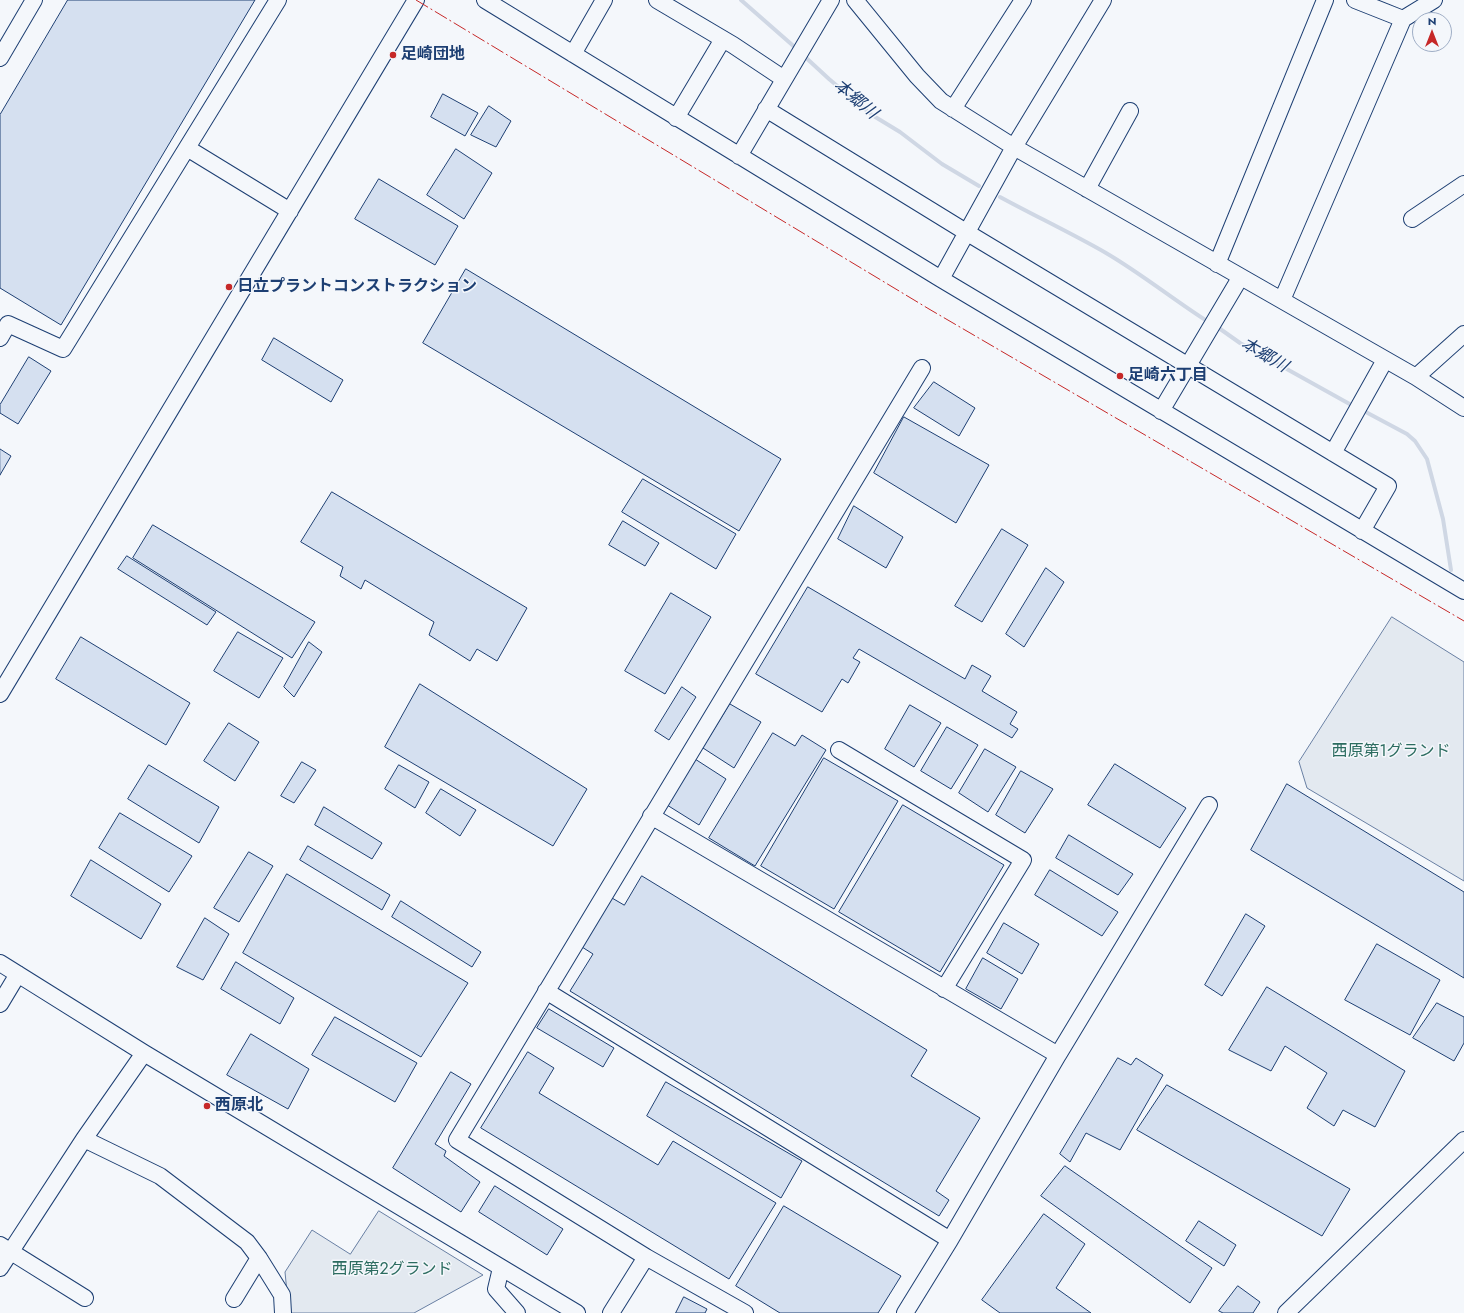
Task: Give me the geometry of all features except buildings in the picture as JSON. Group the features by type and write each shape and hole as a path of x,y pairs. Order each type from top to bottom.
{"street":[{"path":"0,58 34,0"},
{"path":"0,338 4,321 63,349 278,0"},
{"path":"0,694 416,0"},
{"path":"485,0 941,279 1464,591"},
{"path":"573,54 604,0"},
{"path":"657,0 723,39 784,79"},
{"path":"739,156 831,0"},
{"path":"855,0 917,76 941,101 1014,147 1240,278 1282,300 1416,377 1464,408"},
{"path":"953,109 1023,0"},
{"path":"941,279 1014,147 1103,0"},
{"path":"1217,264 1325,0"},
{"path":"1282,300 1403,19 1434,0"},
{"path":"1364,2 1403,19"},
{"path":"676,118 723,39"},
{"path":"766,109 966,232 1388,486 1362,531"},
{"path":"1087,189 1130,112"},
{"path":"187,148 290,211"},
{"path":"1412,219 1464,184"},
{"path":"1161,411 1240,278"},
{"path":"1416,377 1464,334"},
{"path":"1333,453 1385,360"},
{"path":"744,1313 646,1257 457,1140 922,368"},
{"path":"838,750 1023,860 944,989"},
{"path":"905,1313 1209,805"},
{"path":"651,816 1058,1055"},
{"path":"0,963 144,1052 577,1313"},
{"path":"0,1004 18,974"},
{"path":"546,992 950,1240"},
{"path":"0,1268 5,1248 84,1139 144,1052"},
{"path":"84,1139 160,1176 247,1242 260,1258 282,1295 283,1313"},
{"path":"1286,1313 1464,1140"},
{"path":"5,1248 85,1298"},
{"path":"611,1313 646,1257"},
{"path":"234,1300 260,1258"},
{"path":"501,1268 496,1289 517,1313"}],"green space":[{"name":"西原第1グランド","path":"1392,617 1464,662 1464,881 1307,788 1299,762"},
{"name":"西原第2グランド","path":"379,1211 483,1275 414,1313 289,1313 285,1272 312,1230 350,1254"}],"waterway":[{"name":"本郷川","path":"741,0 798,50"},
{"name":"本郷川","path":"803,55 872,115 900,132 942,164 979,186"},
{"name":"本郷川","path":"1000,197 1106,253 1210,323"},
{"name":"本郷川","path":"1216,326 1240,343 1355,407"},
{"name":"本郷川","path":"1362,410 1407,434 1415,441 1427,459 1443,519 1451,570"}],"power":[{"path":"416,0 929,309 1464,621"}],"place":[{"name":"足崎団地","path":"393,55"},
{"name":"日立プラントコンストラクション","path":"229,287"},
{"name":"足崎六丁目","path":"1120,376"},
{"name":"西原北","path":"207,1106"}]}
